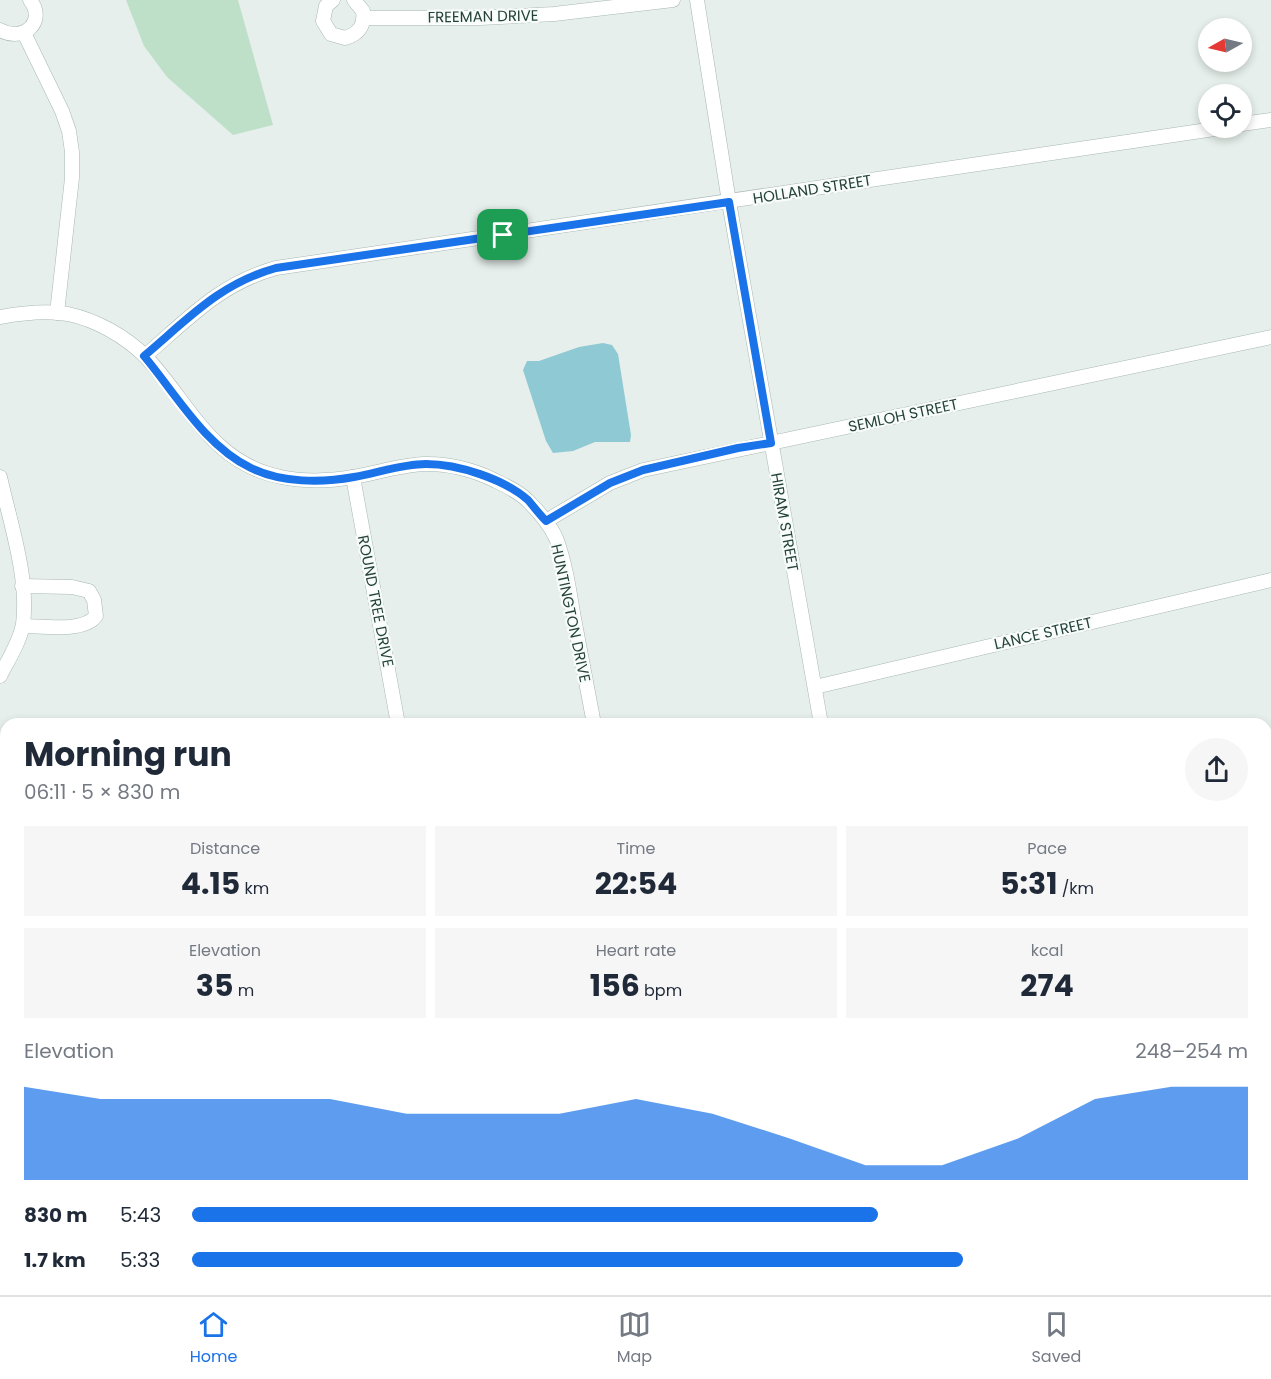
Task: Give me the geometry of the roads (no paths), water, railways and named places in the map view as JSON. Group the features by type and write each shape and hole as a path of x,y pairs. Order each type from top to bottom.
{"street":[{"path":"0,30 15,35 24,33 30,28 35,21 36,13 30,0"},
{"path":"333,0 326,6 323,14 326,28 331,34 345,38 352,36 363,26 363,11 354,0"},
{"name":"FREEMAN DRIVE","path":"364,18 480,18 554,14 673,0"},
{"name":"HIRAM STREET","path":"697,0 729,202 820,718"},
{"path":"24,33 62,111 69,131 72,152 72,178 57,313"},
{"path":"1252,123 1271,120"},
{"name":"HOLLAND STREET","path":"144,356 216,295 254,274 276,268 1198,131"},
{"name":"HUNTINGTON DRIVE","path":"0,317 35,312 57,313 89,319 108,328 144,356 196,422 222,450 251,469 281,477 314,481 353,477 426,464 460,468 511,489 527,500 546,521 555,537 565,571 593,718"},
{"name":"SEMLOH STREET","path":"546,521 610,483 643,470 738,448 771,443 1271,337"},
{"path":"0,477 22,586 23,626 0,676"},
{"name":"ROUND TREE DRIVE","path":"353,477 397,718"},
{"name":"LANCE STREET","path":"814,687 1271,580"},
{"path":"22,586 72,587 89,591 94,600 96,616 92,621 80,627 23,626"}],"water":[{"path":"603,343 612,345 618,354 631,435 630,442 595,442 573,451 553,453 546,441 523,370 527,361 539,361 579,347"}]}
